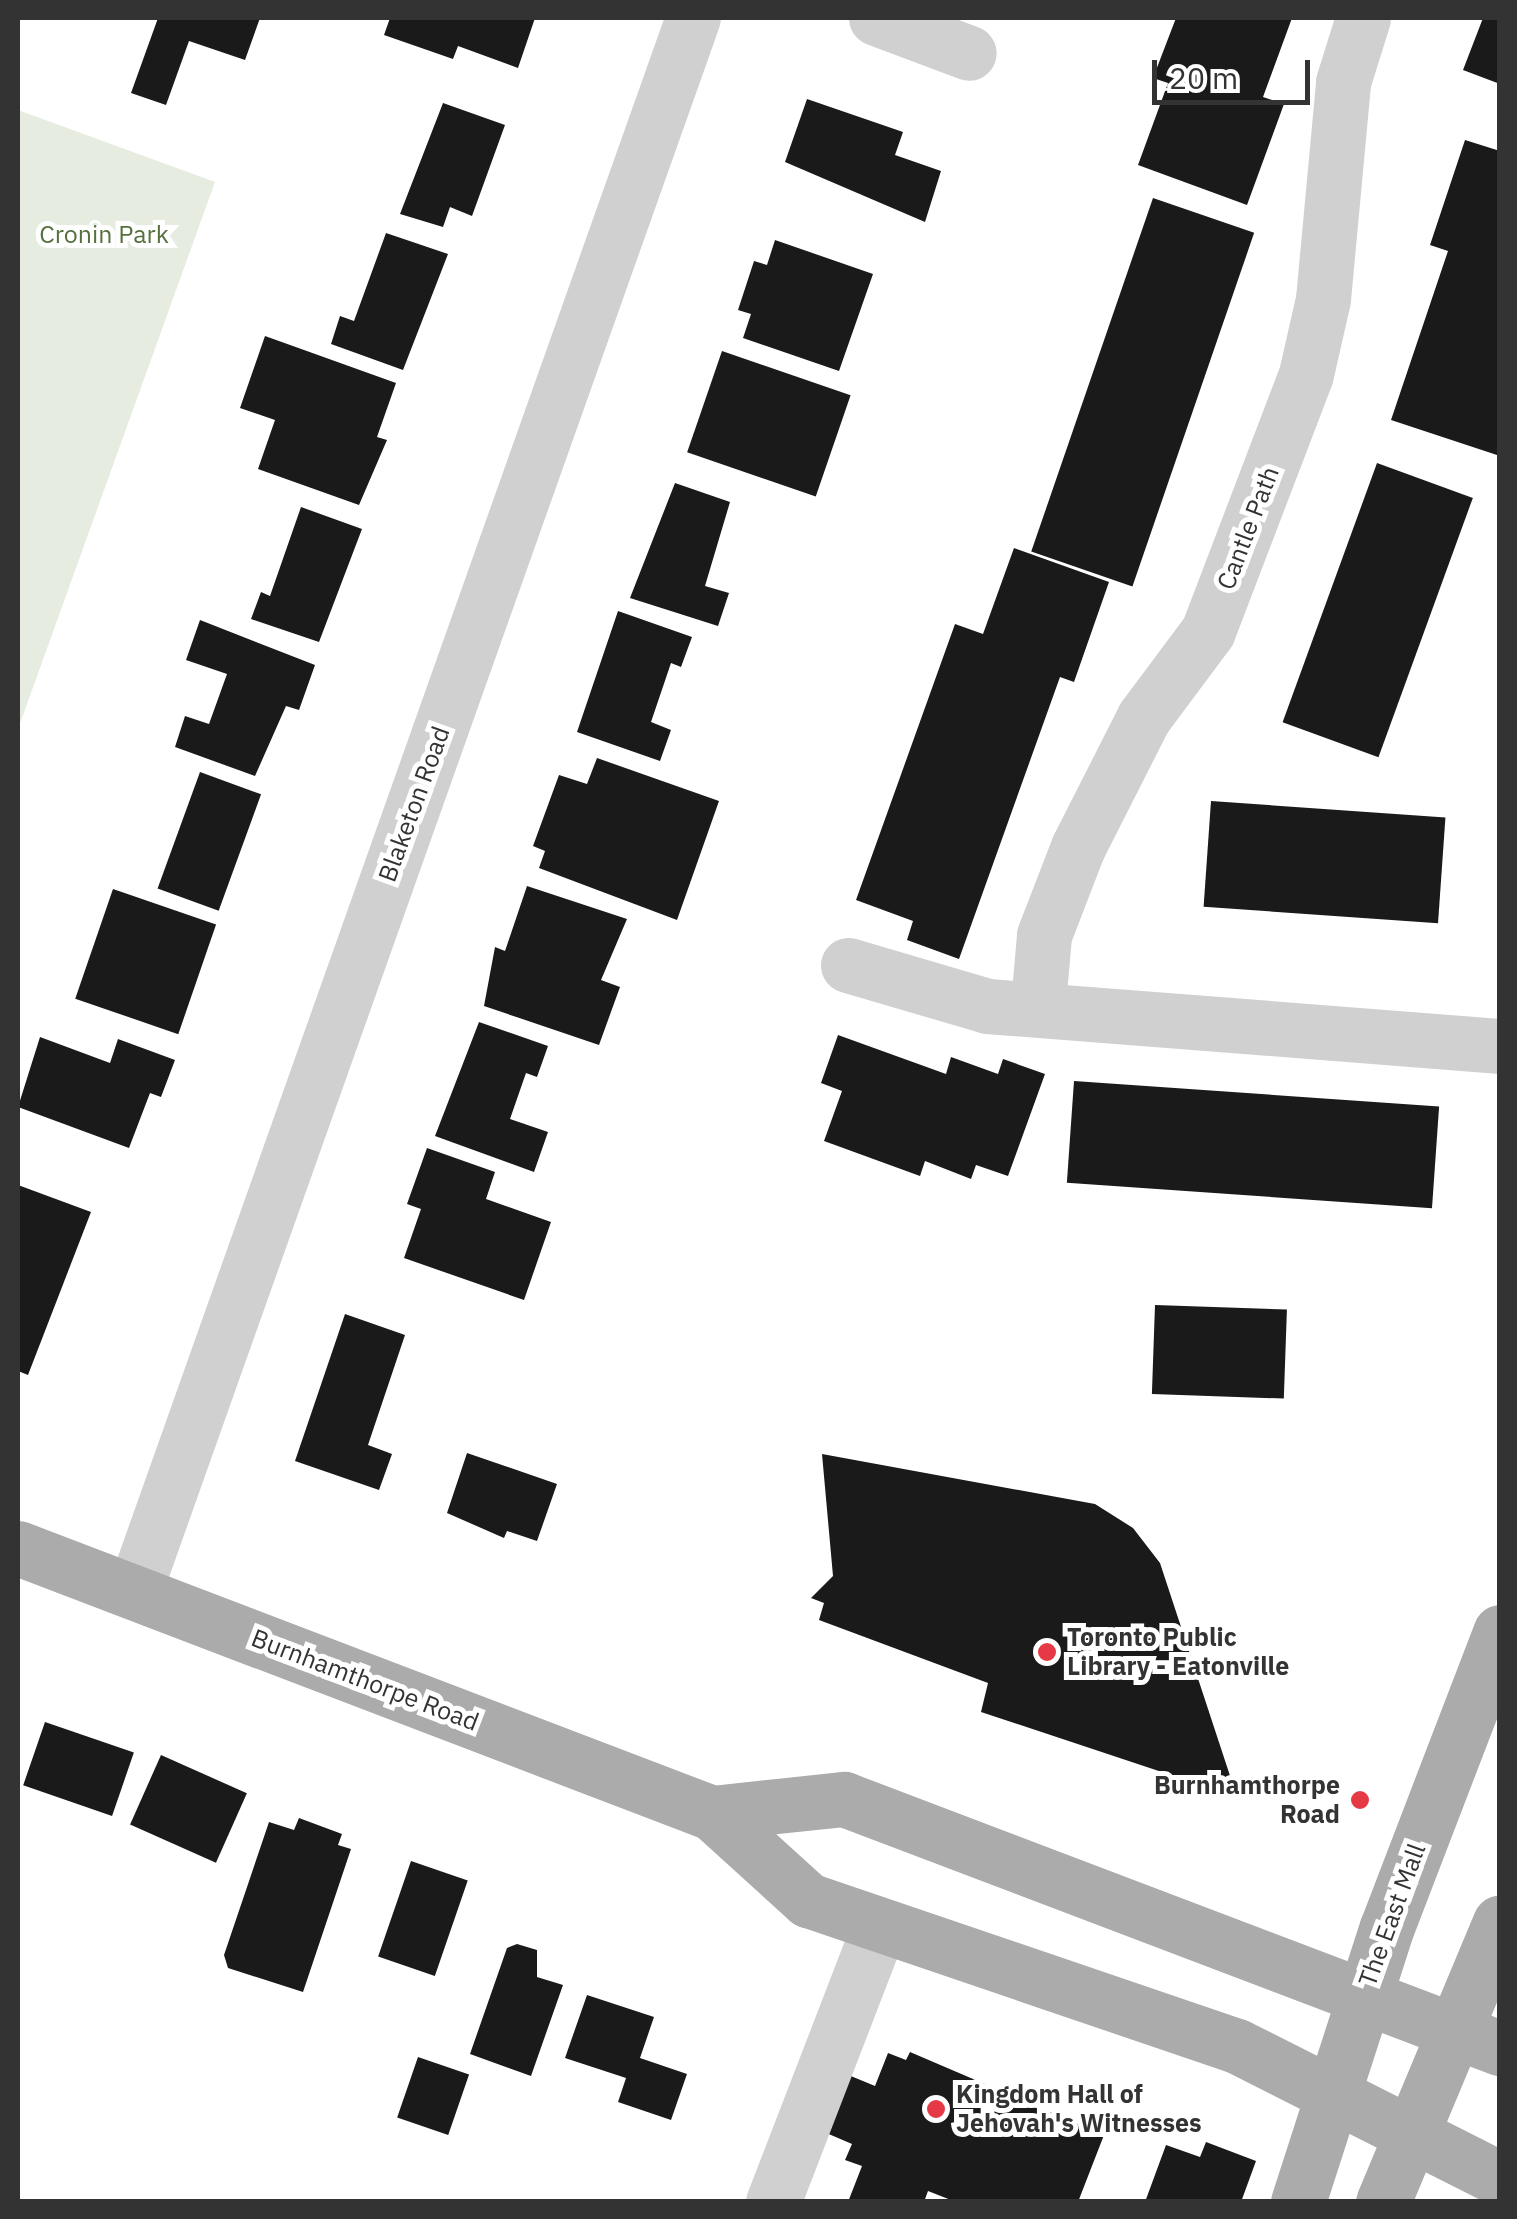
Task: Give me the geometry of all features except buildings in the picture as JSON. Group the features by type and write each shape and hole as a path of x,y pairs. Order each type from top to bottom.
{"main road":[{"name":"Burnhamthorpe Road","path":"18,1548 712,1813 808,1900 879,1928 1236,2046 1333,2100 1500,2179"},
{"name":"The East Mall","path":"1298,2202 1364,1992 1500,1632"},
{"name":"Burnhamthorpe Road","path":"712,1813 844,1799 1364,1992 1478,2040"},
{"path":"1383,2202 1410,2137 1478,2040 1500,1922"}],"street":[{"name":"Blaketon Road","path":"134,1590 693,18"},
{"path":"876,18 969,53"},
{"name":"Cantle Path","path":"1038,1004 1044,935 1078,846 1144,717 1208,631 1306,374 1323,300 1343,82 1363,18"},
{"path":"848,965 941,997 1500,1046"},
{"path":"773,2202 879,1928"}],"green space":[{"name":"Cronin Park","path":"18,110 215,182 18,729"}],"place":[{"name":"Toronto Public Library - Eatonville","path":"1047,1652"},
{"name":"Burnhamthorpe Road","path":"1360,1800"},
{"name":"Kingdom Hall of Jehovah's Witnesses","path":"936,2109"}]}
